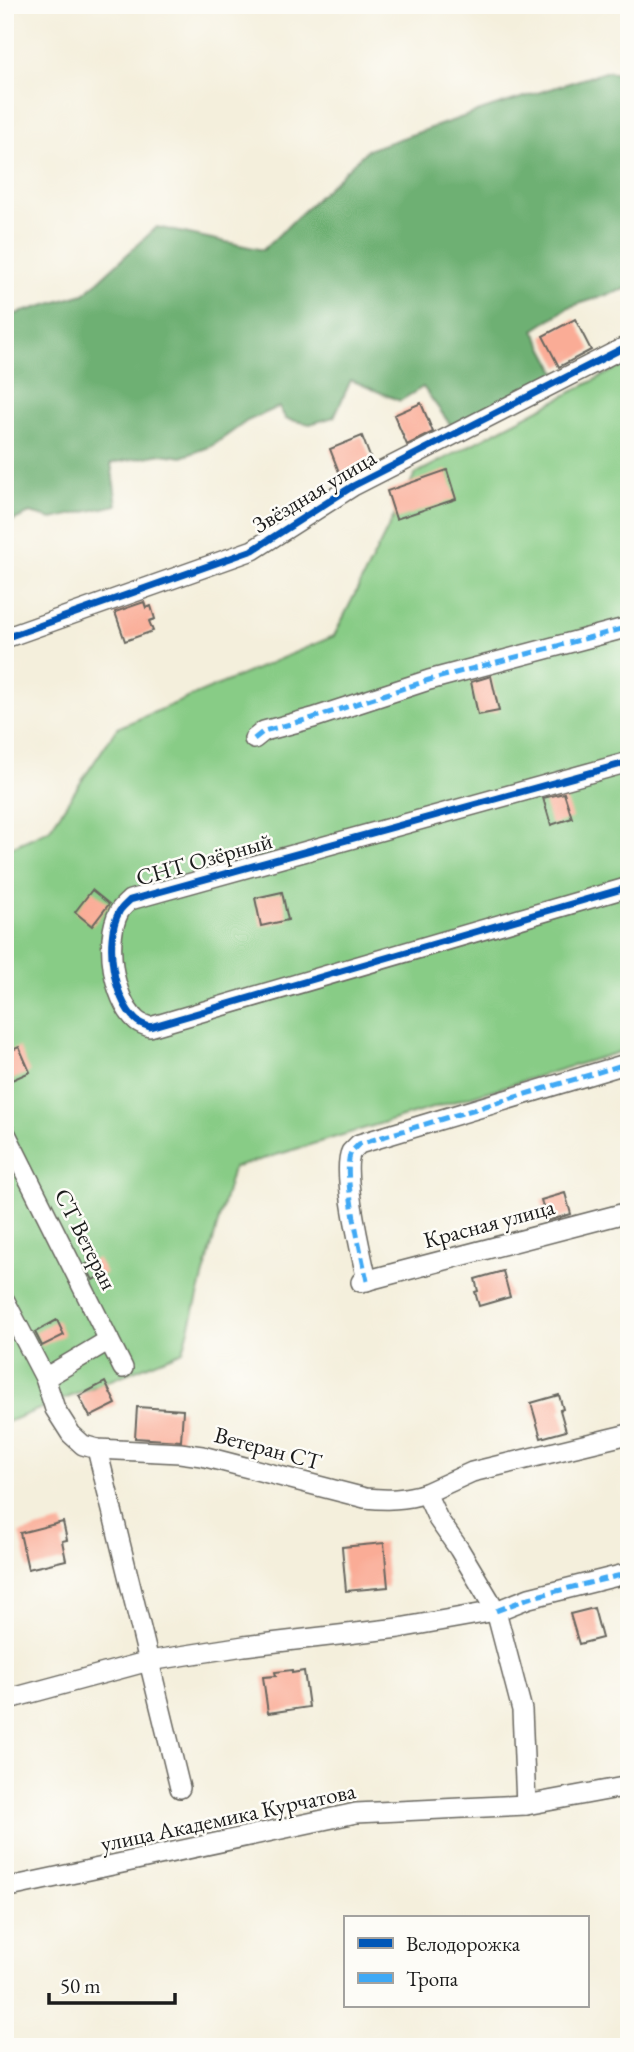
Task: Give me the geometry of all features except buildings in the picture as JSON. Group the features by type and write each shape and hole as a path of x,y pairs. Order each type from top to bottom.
{"street":[{"name":"Звёздная улица","path":"5,639 253,550 353,486 629,345"},
{"path":"254,739 264,731 429,680 629,626"},
{"name":"СНТ Озёрный","path":"629,762 130,900 119,911 113,930 111,956 116,984 127,1010 138,1023 150,1027 629,887"},
{"name":"Красная улица","path":"629,1063 359,1144 351,1152 349,1166 364,1282 629,1212"},
{"name":"СТ Ветеран","path":"5,1132 123,1368"},
{"path":"5,1301 45,1378 55,1409 71,1434 83,1445 97,1449 180,1788"},
{"path":"45,1378 109,1340"},
{"name":"Ветеран СТ","path":"97,1449 180,1452 365,1498 389,1500 408,1499 426,1493 472,1472 629,1434"},
{"path":"426,1493 438,1519 496,1611 522,1710 526,1805"},
{"path":"5,1700 149,1661 244,1646 398,1628 496,1611 529,1598 629,1573"},
{"name":"улица Академика Курчатова","path":"5,1888 356,1813 526,1805 629,1786"}],"green space":[{"path":"608,71 629,77 629,288 569,307 534,330 558,375 452,427 423,387 400,401 351,380 334,417 310,424 286,419 279,407 247,421 212,446 182,457 162,454 111,463 117,505 52,519 30,513 5,524 5,317 84,294 157,227 263,250 367,150"},
{"path":"629,362 629,1049 233,1168 183,1351 5,1423 5,850 49,830 117,728 334,636 415,474"}],"marked path":[{"path":"254,739 264,731 429,680 629,627"},
{"path":"367,1281 353,1215 349,1177 351,1152 359,1144 629,1063"},
{"path":"496,1611 529,1598 629,1573"}],"cycle path":[{"path":"5,638 253,550 353,486 629,345"},
{"path":"629,762 130,900 120,910 114,924 113,969 128,1010 138,1021 150,1027 629,887"}]}
